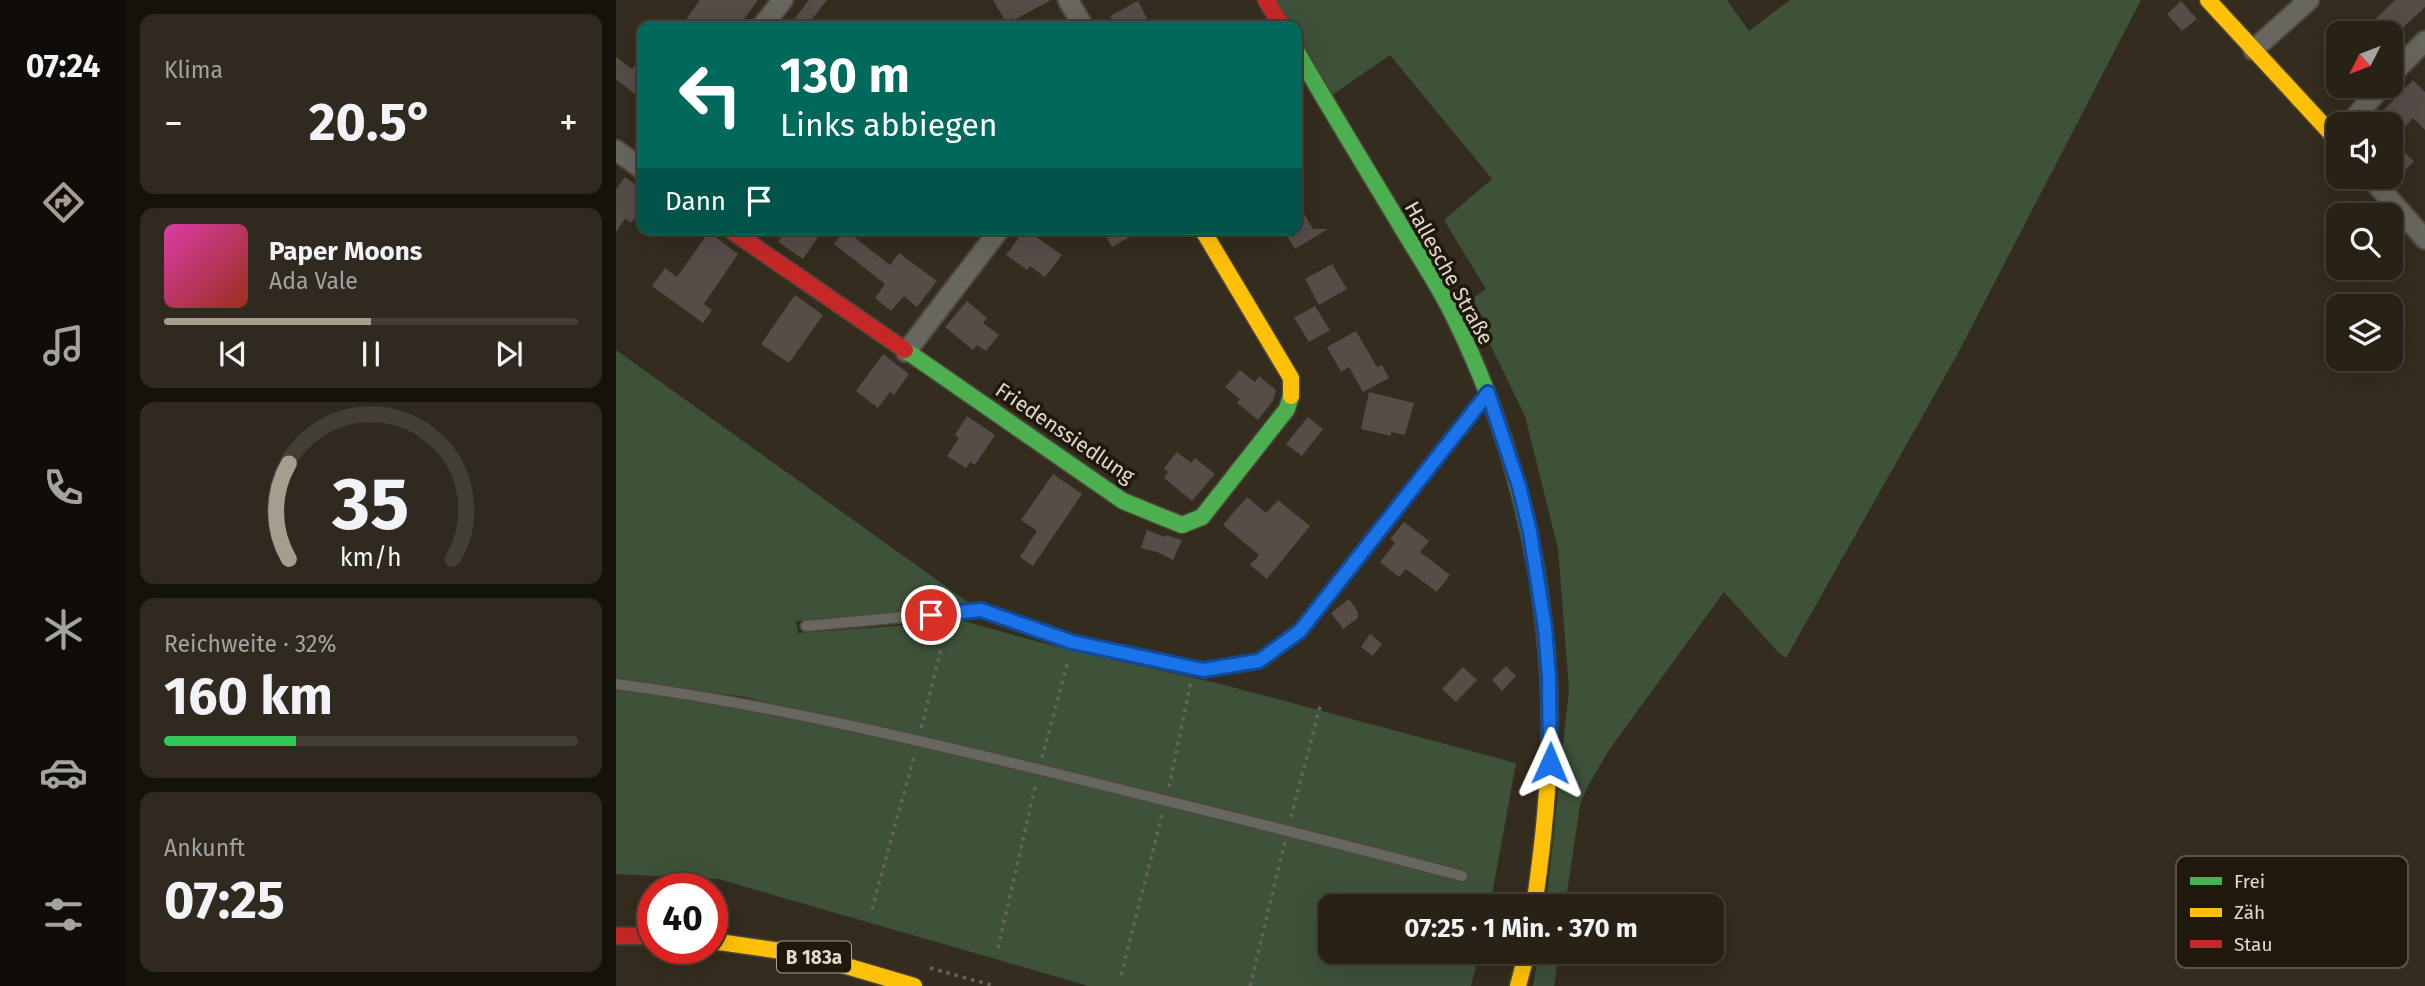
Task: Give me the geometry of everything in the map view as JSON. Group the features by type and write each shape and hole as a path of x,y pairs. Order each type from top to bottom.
{"street":[{"path":"766,21 783,0"},
{"path":"1068,0 1080,21"},
{"path":"1266,0 1279,21"},
{"path":"2208,0 2253,50 2326,121"},
{"path":"2253,50 2309,0"},
{"path":"2403,63 2425,41"},
{"name":"Hallesche Straße","path":"1302,60 1452,313 1488,393 1522,498 1545,628 1550,713 1549,782 1535,894"},
{"path":"2360,112 2372,98"},
{"path":"616,150 637,165"},
{"path":"2381,189 2425,239"},
{"name":"Friedenssiedlung","path":"738,235 1123,501 1182,525 1202,517 1287,410 1292,394 1291,378 1206,235"},
{"path":"906,352 995,235"},
{"path":"616,936 637,936"},
{"name":"B 183a","path":"728,943 808,955 914,986"},
{"path":"1518,986 1524,964"}],"lane":[{"path":"806,626 981,610 1072,642 1191,668 1203,670 1259,661 1300,631 1488,393"},
{"path":"616,684 765,707 918,741 1166,800 1462,876"}],"path":[{"path":"872,909 941,650"},
{"path":"998,948 1039,769 1068,661"},
{"path":"1121,975 1166,800 1193,674"}],"green space":[{"path":"1266,0 1727,0 1749,31 1790,0 2141,0 1957,355 1786,658 1724,592 1609,750 1589,784 1580,805 1567,894 1547,894 1569,689 1558,549 1525,416 1469,301 1486,289 1444,220 1492,179 1390,55 1325,100 1302,61 1302,21 1279,21"},
{"path":"616,350 972,605 796,621 798,633 963,621 1065,649 1221,684 1516,763 1492,894 1318,894 1318,964 1476,964 1471,986 1089,986 728,882 728,873 616,874 616,685 765,711 795,709 746,697 616,679"},
{"path":"1537,964 1557,964 1554,986 1533,986"}],"building":[{"path":"700,0 758,0 743,21 685,21"},
{"path":"809,0 827,0 811,21 793,21"},
{"path":"993,0 1051,0 1014,20 1013,18 1005,21"},
{"path":"2395,0 2425,0 2425,7 2403,27 2403,21 2373,21"},
{"path":"1138,1 1148,21 1113,21 1110,16"},
{"path":"2181,1 2197,19 2182,31 2167,14"},
{"path":"616,57 632,69 637,62 637,96 616,79"},
{"path":"2413,80 2425,92 2425,130 2413,118 2403,129 2403,112 2382,112 2395,98 2403,98 2403,90"},
{"path":"2403,151 2414,161 2403,172"},
{"path":"625,177 637,185 637,215 631,223 625,219 616,232 616,189"},
{"path":"1302,210 1313,229 1328,229 1295,249 1287,235 1302,235"},
{"path":"707,235 713,235 738,254 704,304 712,310 703,323 652,286 665,268 677,277"},
{"path":"783,235 818,237 803,259 778,242"},
{"path":"841,235 851,235 890,265 899,253 937,281 917,307 904,296 891,311 875,298 885,284 834,244"},
{"path":"1021,235 1034,235 1062,255 1045,277 1030,266 1027,270 1006,255"},
{"path":"1105,235 1133,235 1112,247"},
{"path":"1332,264 1347,289 1319,305 1305,279"},
{"path":"795,295 823,315 789,363 761,344"},
{"path":"967,301 987,318 983,323 999,335 986,351 977,345 973,350 945,327"},
{"path":"1315,306 1330,330 1309,342 1294,318"},
{"path":"1356,331 1377,367 1382,365 1389,378 1363,392 1349,367 1341,372 1327,347"},
{"path":"883,354 909,374 894,395 890,392 878,408 856,391"},
{"path":"1240,370 1255,382 1259,376 1276,390 1273,401 1258,420 1237,403 1240,399 1225,387"},
{"path":"1369,392 1414,403 1405,435 1391,432 1391,436 1361,429"},
{"path":"967,416 995,435 975,465 970,462 966,468 947,456 959,438 955,435"},
{"path":"1308,417 1323,429 1302,456 1286,444"},
{"path":"1177,452 1191,463 1195,458 1215,474 1192,501 1164,478 1168,472 1164,468"},
{"path":"1053,474 1082,494 1033,566 1020,557 1037,531 1021,520"},
{"path":"1247,497 1266,513 1278,500 1310,526 1267,579 1250,565 1259,555 1223,525"},
{"path":"1404,522 1429,541 1420,552 1450,575 1437,592 1406,569 1399,577 1380,562 1395,543 1390,539"},
{"path":"1147,530 1182,540 1173,560 1141,548"},
{"path":"1349,599 1358,612 1358,618 1343,629 1331,613"},
{"path":"1370,634 1382,644 1373,656 1361,647"},
{"path":"1506,666 1516,676 1502,691 1492,680"},
{"path":"1463,667 1477,680 1456,702 1442,689"}],"traffic: fast":[{"path":"1302,60 1446,301 1491,402 1507,448 1531,543 1539,590 1549,687"},
{"path":"905,350 1123,501 1182,525 1202,517 1287,409 1291,396"}],"traffic: slow":[{"path":"2208,0 2326,128"},
{"path":"1206,235 1291,378 1291,396"},
{"path":"1536,894 1547,797 1549,687"},
{"path":"728,943 809,955 914,986"},
{"path":"1518,986 1524,964"}],"traffic: jam":[{"path":"1266,0 1279,21"},
{"path":"738,235 905,350"},
{"path":"616,936 637,936"}],"route":[{"path":"931,615 981,610 1072,642 1203,670 1259,661 1300,631 1488,393 1519,486 1530,532 1545,628 1549,678 1550,763"}]}
